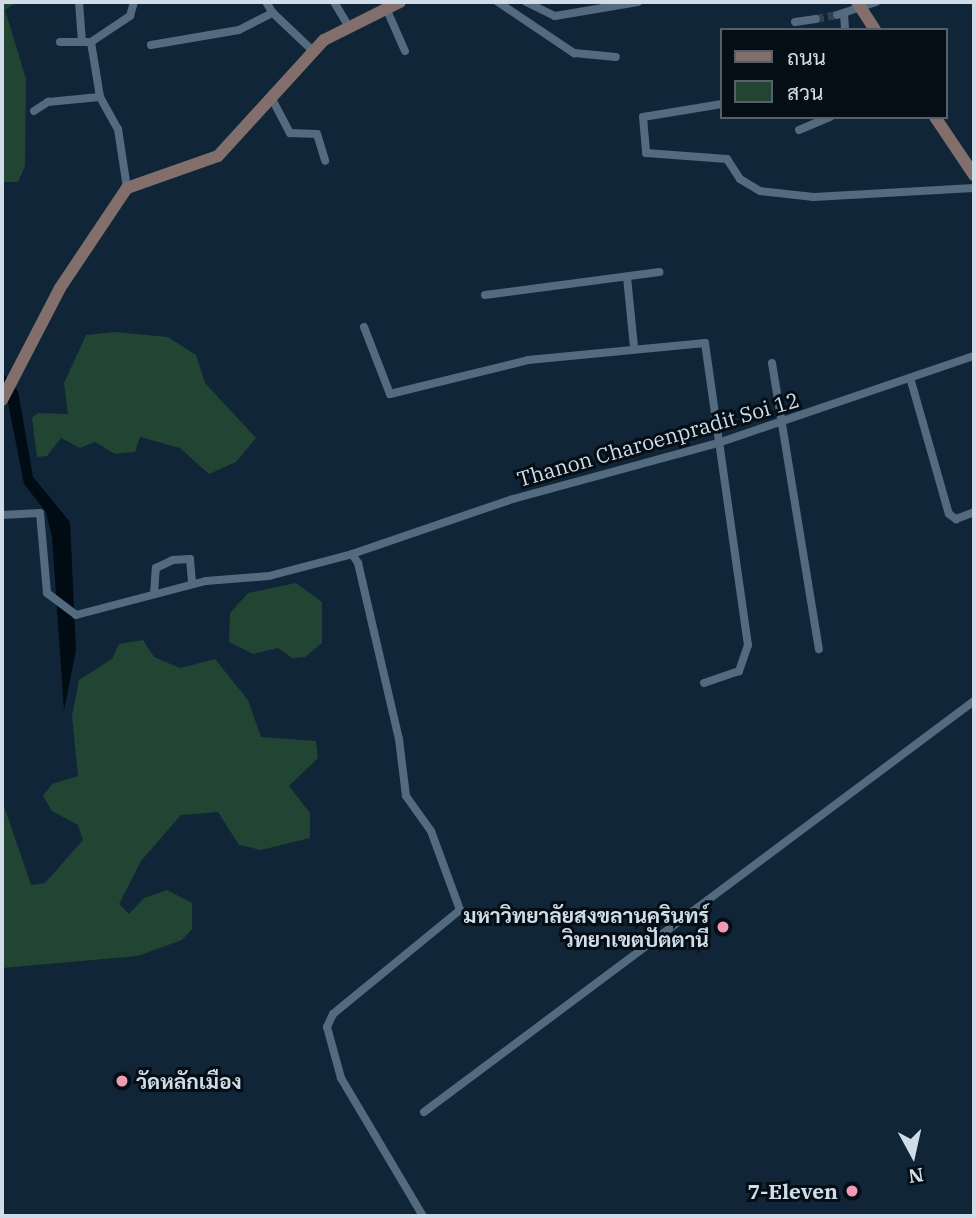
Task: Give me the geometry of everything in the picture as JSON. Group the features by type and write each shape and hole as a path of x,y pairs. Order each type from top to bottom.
{"street":[{"path":"79,2 100,97 118,130 127,188"},
{"path":"60,42 87,42 130,16 134,2"},
{"path":"266,2 273,13 313,51"},
{"path":"334,2 348,25"},
{"path":"2,400 15,372 127,188 218,156 313,51 348,25 400,2"},
{"path":"498,2 573,53 616,57"},
{"path":"526,2 555,16 638,2"},
{"path":"844,28 840,15 876,2"},
{"path":"859,6 874,28"},
{"path":"386,8 405,51"},
{"path":"151,45 239,30 273,13"},
{"path":"795,22 816,19"},
{"path":"34,111 48,102 100,97"},
{"path":"271,97 290,133 317,134 325,161"},
{"path":"720,104 643,117 643,147 653,157 727,159 740,179 760,191 814,197 974,188"},
{"path":"799,130 825,119"},
{"path":"936,119 974,175"},
{"path":"485,295 659,272"},
{"path":"627,276 634,347"},
{"path":"364,327 390,394 528,360 634,347 705,343 748,658 740,671 704,683"},
{"name":"Thanon Charoenpradit Soi 12","path":"2,515 40,513 44,586 51,599 76,615 192,584 269,576 352,554 513,499 718,443 911,381 974,356"},
{"path":"772,363 819,649"},
{"path":"911,381 949,514 956,519 974,512"},
{"path":"352,554 396,725 405,796 431,831 460,910 333,1014 327,1027 341,1078 423,1216"},
{"path":"155,594 156,568 173,560 190,559 192,584"},
{"path":"424,1112 974,701"}],"green space":[{"path":"2,2 17,2 5,10 26,79 25,166 18,182 2,182"},
{"path":"114,332 168,337 196,355 205,383 256,438 236,462 209,474 180,448 140,437 135,452 115,454 95,442 80,448 61,438 47,456 37,457 32,418 38,413 68,414 64,383 86,335"},
{"path":"296,583 322,602 322,643 305,657 292,658 278,648 253,654 229,642 230,613 248,593"},
{"path":"143,640 154,657 180,668 215,659 248,700 261,737 316,741 318,758 289,786 310,813 310,838 261,850 239,845 218,812 181,815 141,861 119,904 129,914 144,898 167,890 192,903 192,929 182,940 138,956 2,968 2,800 31,885 45,883 83,840 78,825 52,811 43,796 52,784 78,776 72,716 79,680 112,659 119,644"}],"shaded area":[{"path":"2,372 18,391 33,477 70,522 76,650 64,710 52,537 46,512 24,484"}],"tunnel":[{"path":"816,19 837,15"}],"place":[{"name":"มหาวิทยาลัยสงขลานครินทร์ วิทยาเขตปัตตานี","path":"723,927"},
{"name":"วัดหลักเมือง","path":"122,1081"},
{"name":"7-Eleven","path":"852,1191"}]}
